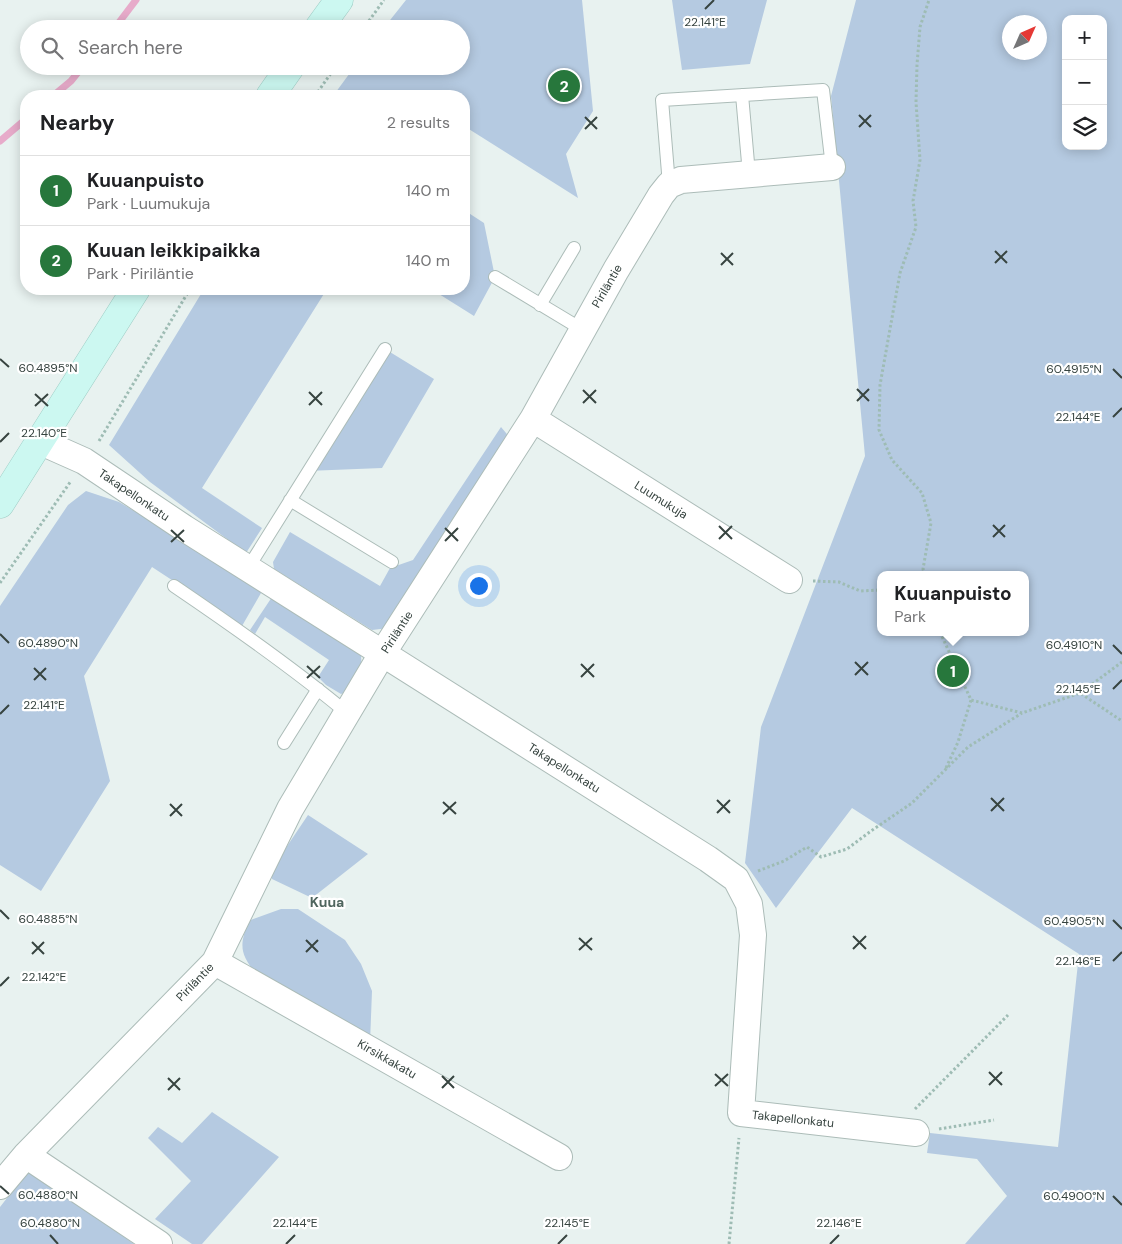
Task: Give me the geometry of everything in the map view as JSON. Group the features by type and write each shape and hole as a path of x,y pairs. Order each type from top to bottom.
{"main road":[{"path":"325,20 339,0"},
{"path":"274,90 285,75"},
{"path":"0,504 132,295"}],"street":[{"path":"669,186 681,180 832,167"},
{"name":"Piriläntie","path":"0,1186 26,1155 215,962 290,809 382,654 533,419 616,270 661,195 669,186"},
{"name":"Luumukuja","path":"533,419 788,580"},
{"name":"Takapellonkatu","path":"39,442 84,462 184,528 717,865 736,880 749,904 753,936 742,1113 905,1132"},
{"name":"Kirsikkakatu","path":"215,962 560,1157"},
{"path":"26,1155 159,1244"}],"lane":[{"path":"669,186 662,100 823,90 832,167"},
{"path":"742,95 748,174"},
{"path":"540,305 574,248"},
{"path":"495,277 583,330"},
{"path":"248,568 385,349"},
{"path":"290,500 392,562"},
{"path":"174,586 248,636 318,688 347,713"},
{"path":"284,743 318,688"}],"path":[{"path":"370,20 384,0"},
{"path":"924,571 931,523 922,492 892,460 879,430 880,385 900,273 916,227 913,201 920,160 916,102 917,65 920,27 929,0"},
{"path":"319,90 330,75"},
{"path":"788,580 839,582 860,591 877,590"},
{"path":"942,636 971,700 958,742 945,771"},
{"path":"736,880 784,861 807,847 821,857 847,849 870,830 912,803 968,747 1022,713 1080,693 1122,662"},
{"path":"1080,693 1122,721"},
{"path":"971,700 1022,713"},
{"path":"905,1132 1008,1015"},
{"path":"729,1244 742,1113"},
{"path":"905,1132 994,1120"}],"shaded area":[{"path":"406,0 582,0 593,111 566,154 578,198 470,130 470,90 337,90 348,75 470,75 470,20 390,20"},
{"path":"672,0 767,0 750,64 682,70"},
{"path":"856,0 1122,0 1122,1244 965,1244 1007,1196 977,1159 927,1153 930,1133 1058,1147 1079,954 852,808 776,908 745,863 761,727 865,456 831,96"},
{"path":"470,214 484,223 495,277 474,316 441,295 470,295"},
{"path":"200,295 323,295 202,488 262,528 246,553 150,482 109,445"},
{"path":"385,349 434,379 382,468 307,471"},
{"path":"501,427 511,439 389,628 372,630 274,569 273,562 290,532 380,586 390,568 413,560"},
{"path":"86,491 119,502 259,588 261,593 242,626 152,567 84,676 110,781 41,891 0,865 0,606 68,505"},
{"path":"274,594 350,642 361,656 362,671 352,690 341,694 326,685 318,677 329,660 265,617 255,634 250,630"},
{"path":"308,815 368,854 312,898 272,879 271,870"},
{"path":"281,909 298,909 345,940 361,964 372,991 370,1043 256,974 246,960 243,949 243,937 248,921"},
{"path":"212,1112 279,1157 202,1244 192,1244 155,1219 191,1181 148,1138 158,1127 182,1143"},
{"path":"29,1170 134,1244 0,1244 0,1207"}],"waterway":[{"path":"121,20 136,0"},
{"path":"60,90 76,75"},
{"path":"0,141 20,124"}],"place":[{"name":"Kuuan leikkipaikka","path":"564,86"},
{"name":"Kuuanpuisto","path":"953,671"}],"district":[{"name":"Kuua","path":"327,902"}]}
